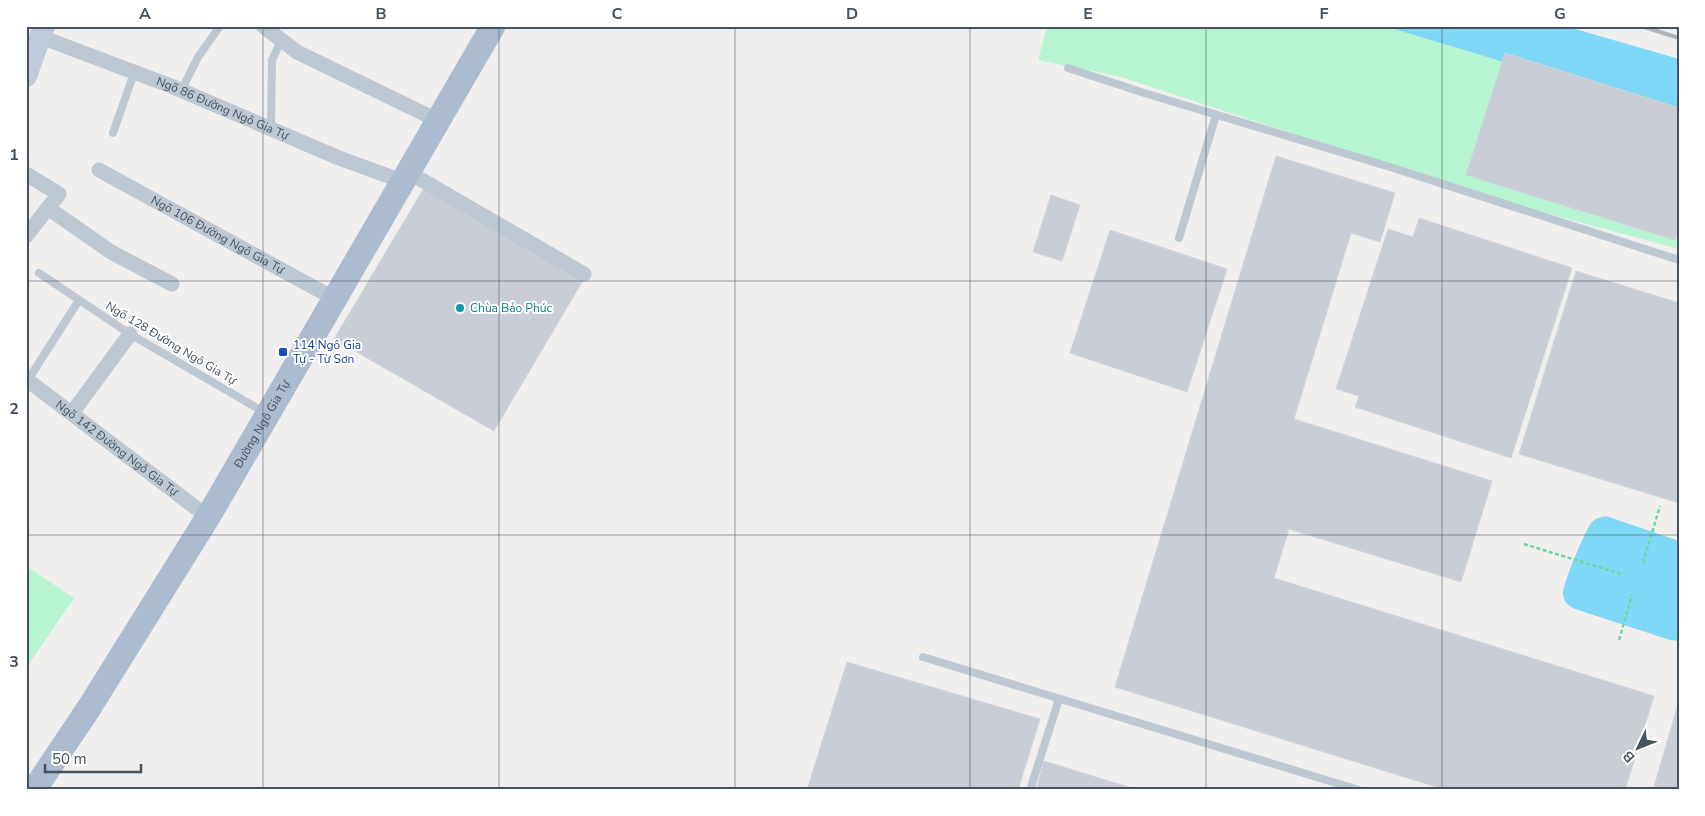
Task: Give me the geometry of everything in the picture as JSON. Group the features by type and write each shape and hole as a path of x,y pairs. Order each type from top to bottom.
{"main road":[{"name":"Đường Ngô Gia Tự","path":"34,790 208,517 493,26"}],"street":[{"path":"263,26 297,52 437,120"},
{"name":"Ngõ 86 Đường Ngô Gia Tự","path":"41,30 134,73 339,158 405,176 584,274"},
{"path":"26,76 41,30"},
{"name":"Ngõ 106 Đường Ngô Gia Tự","path":"99,170 335,299"},
{"path":"26,174 59,194 26,236"},
{"path":"48,208 111,252 172,284"},
{"path":"72,413 130,334"},
{"name":"Ngõ 142 Đường Ngô Gia Tự","path":"27,379 208,517"}],"lane":[{"path":"181,91 198,57 220,26"},
{"path":"271,129 272,60 281,41"},
{"path":"1068,68 1390,167 1679,260"},
{"path":"113,133 134,73"},
{"path":"1179,238 1216,115"},
{"name":"Ngõ 128 Đường Ngô Gia Tự","path":"39,273 130,334 268,414"},
{"path":"27,379 79,300"},
{"path":"923,657 1359,790"},
{"path":"1030,790 1059,699"}],"path":[{"path":"1643,563 1660,506"},
{"path":"1524,544 1621,574"},
{"path":"1619,640 1632,595"}],"green space":[{"path":"1047,26 1384,26 1679,115 1679,249 1482,196 1121,77 1038,60"},
{"path":"26,566 74,598 26,668"}],"water":[{"path":"1384,26 1565,26 1679,59 1679,115"},
{"path":"1606,516 1679,541 1679,641 1670,640 1578,610 1569,606 1565,601 1563,594 1566,580 1589,526 1592,522"}],"building":[{"path":"1505,53 1679,108 1679,229 1675,240 1466,175"},
{"path":"1276,156 1395,193 1380,242 1351,233 1294,419 1492,481 1461,582 1289,529 1274,578 1654,696 1625,790 1446,790 1115,687"},
{"name":"Chùa Bảo Phúc","path":"427,183 585,277 494,431 334,339"},
{"path":"1051,195 1080,205 1062,261 1033,252"},
{"path":"1419,218 1572,268 1511,458 1355,407 1359,396 1336,389 1388,229 1413,237"},
{"path":"1110,230 1227,269 1187,392 1070,353"},
{"path":"1576,271 1679,303 1679,503 1519,454"},
{"path":"847,662 1040,719 1018,790 807,790"},
{"path":"1679,701 1679,790 1653,790"},
{"path":"1044,761 1138,790 1036,790"}],"railway":[{"path":"1641,26 1679,38"}],"place":[{"name":"Chùa Bảo Phúc","path":"460,308"},
{"name":"114 Ngô Gia Tự - Từ Sơn","path":"283,352"}]}
